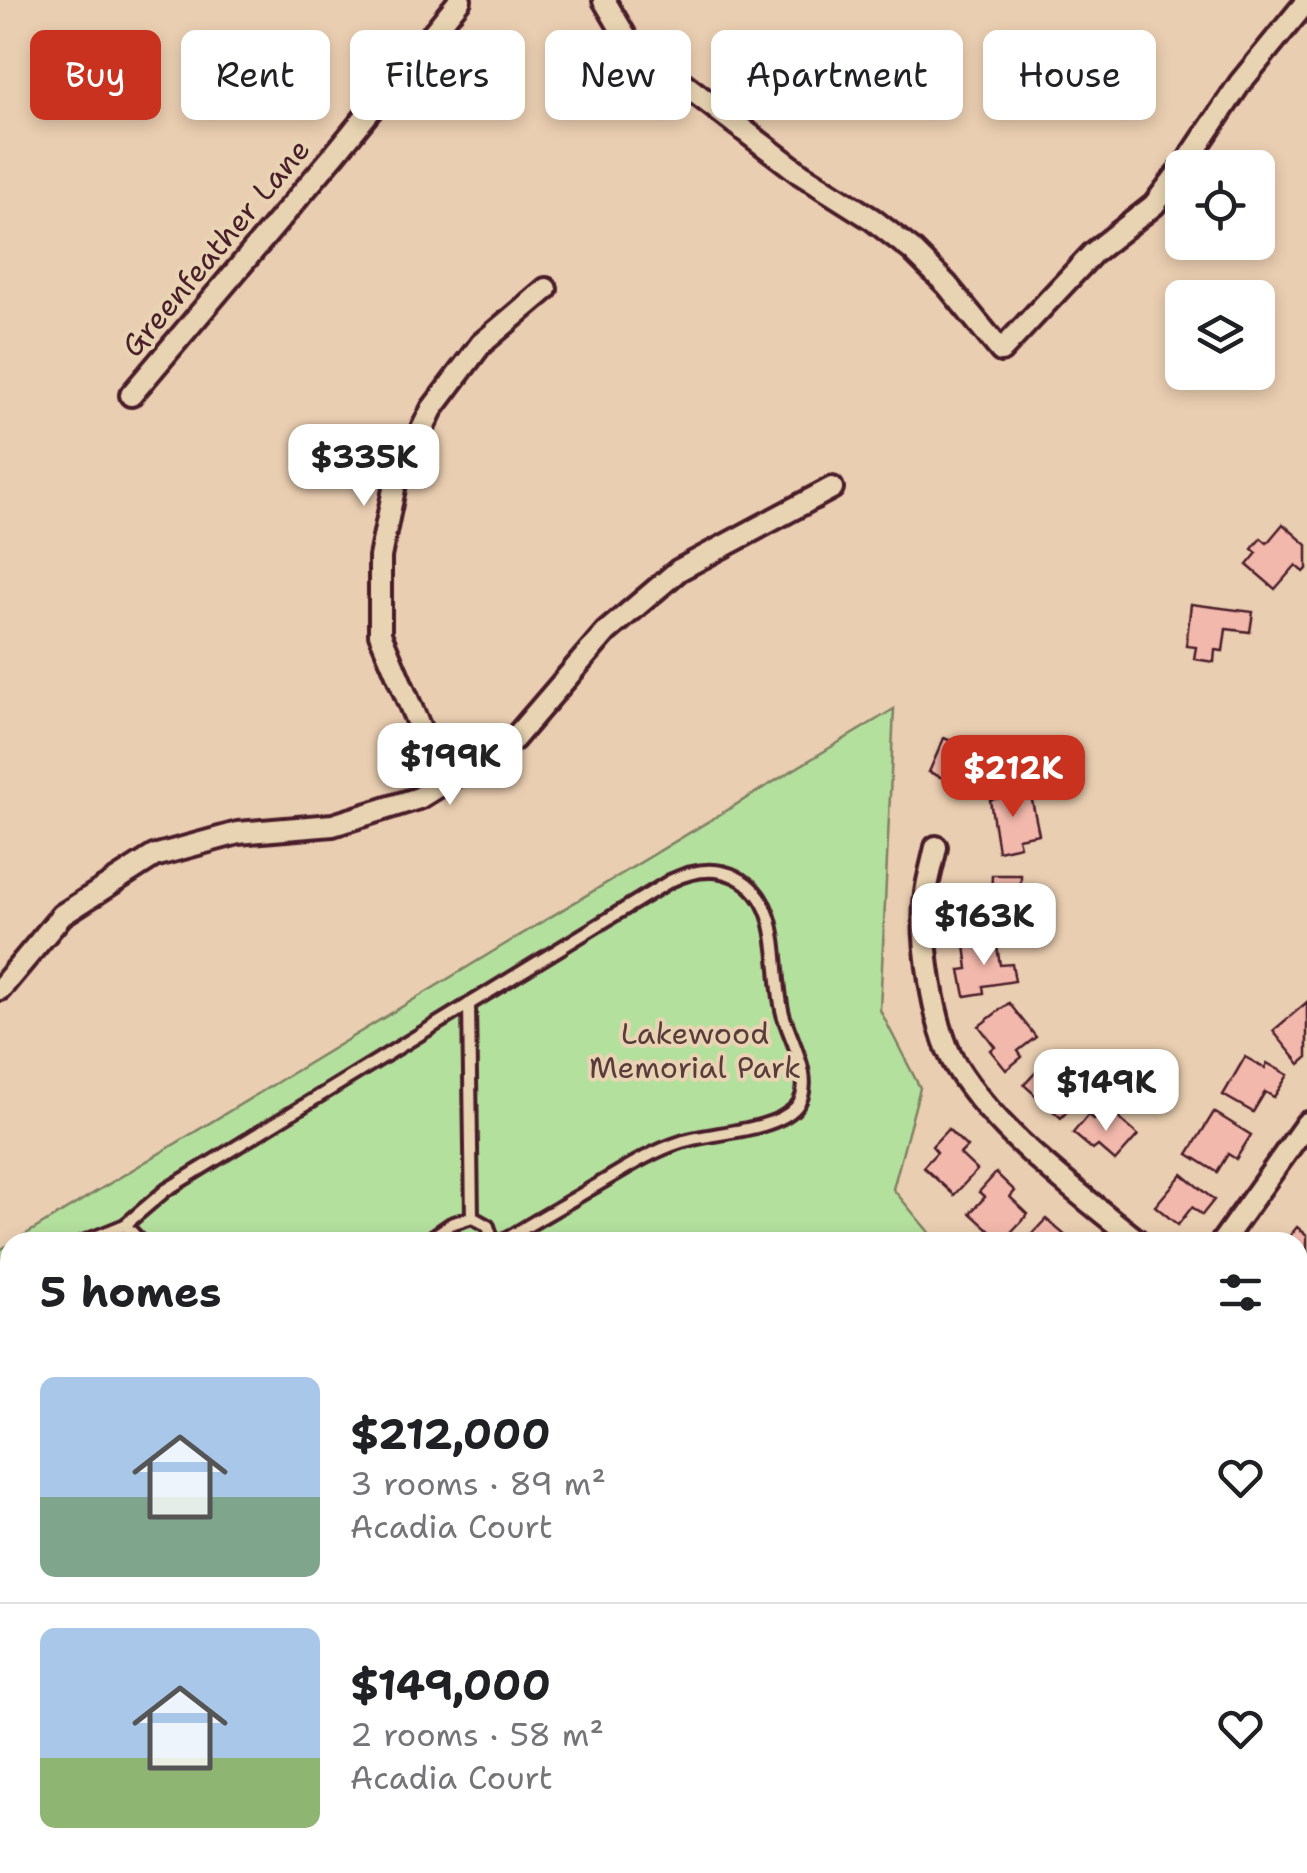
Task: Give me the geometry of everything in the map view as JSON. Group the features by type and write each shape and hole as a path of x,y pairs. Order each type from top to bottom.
{"street":[{"name":"Greenfeather Lane","path":"131,395 336,154 460,0"},
{"path":"604,0 628,41 801,174 872,218 912,250 947,285 1001,351 1093,253 1154,205 1165,191"},
{"path":"1195,150 1240,83 1307,1"},
{"path":"443,783 380,634 380,558 395,484 432,409 481,344 546,289"},
{"path":"0,989 62,916 154,856 238,833 333,825 419,798 514,739 606,632 680,570 832,488"},
{"path":"936,848 925,895 930,985 932,1004 954,1064 989,1110 1126,1232"},
{"path":"1229,1232 1307,1123"}],"lane":[{"path":"108,1232 125,1225 166,1190 670,881 693,872 717,870 744,881 763,903 772,928 780,1002 804,1082 800,1101 784,1116 662,1150 519,1232"},
{"path":"469,1004 472,1217"},
{"path":"439,1232 472,1217 488,1226 490,1232"},
{"path":"125,1225 132,1232"}],"green space":[{"name":"Lakewood Memorial Park","path":"894,709 880,1010 920,1088 893,1189 929,1232 30,1232"}],"building":[{"path":"1283,524 1307,545 1307,569 1304,572 1296,565 1275,589 1247,565 1257,553 1252,549 1261,538 1267,543"},
{"path":"1191,604 1253,612 1250,632 1226,629 1223,651 1215,650 1214,662 1194,659 1196,647 1186,646"},
{"path":"944,738 984,755 967,794 929,772"},
{"path":"1030,791 1039,834 1018,838 1020,846 998,851 990,800"},
{"path":"992,875 1021,875 1020,917 982,916 982,897 991,898"},
{"path":"996,940 1000,965 1012,964 1015,981 983,986 984,993 965,996 960,970 968,969 965,945"},
{"path":"1307,1002 1307,1058 1300,1064 1273,1031"},
{"path":"1009,1003 1036,1037 1018,1051 1022,1057 1006,1070 990,1050 995,1047 979,1026"},
{"path":"1050,1057 1067,1073 1074,1065 1085,1075 1078,1084 1086,1091 1061,1118 1024,1085"},
{"path":"1245,1057 1288,1075 1274,1097 1265,1092 1253,1112 1223,1095"},
{"path":"1106,1107 1138,1135 1115,1161 1098,1146 1093,1150 1073,1133 1088,1115 1094,1120"},
{"path":"1214,1112 1251,1135 1236,1159 1228,1154 1217,1172 1188,1154"},
{"path":"948,1129 967,1147 960,1154 977,1170 954,1195 923,1167 937,1152 932,1146"},
{"path":"996,1173 1015,1191 1010,1197 1028,1214 1011,1232 991,1232 970,1213 985,1197 979,1192"},
{"path":"1182,1174 1214,1200 1202,1215 1192,1207 1178,1225 1155,1206"},
{"path":"1046,1219 1061,1232 1034,1232"}]}
